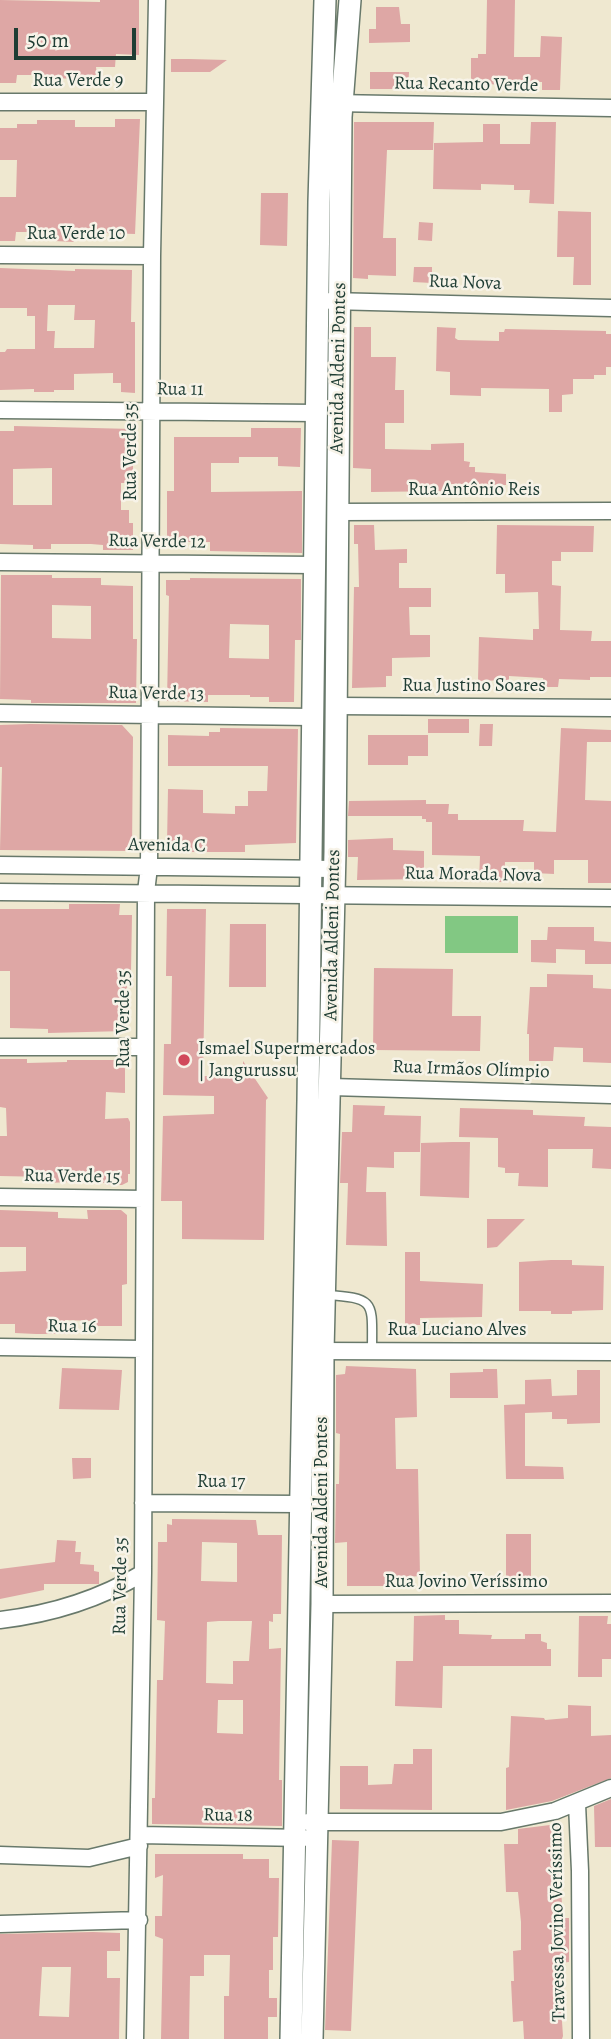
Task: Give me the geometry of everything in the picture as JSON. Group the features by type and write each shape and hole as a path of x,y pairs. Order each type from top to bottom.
{"main road":[{"name":"Avenida Aldeni Pontes","path":"291,2039 299,1504 312,1351 324,1295 331,1087 340,301 325,0"},
{"name":"Avenida Aldeni Pontes","path":"312,2039 321,1604 312,1351 311,869 318,301 331,102 350,0"}],"street":[{"name":"Rua Verde 35","path":"135,2039 143,1573 146,892 149,867 152,256 157,0"},
{"name":"Rua Verde 9","path":"0,102 155,102"},
{"name":"Rua Recanto Verde","path":"331,102 611,108"},
{"name":"Rua Verde 10","path":"0,254 152,256"},
{"name":"Rua Nova","path":"318,301 611,307"},
{"name":"Rua 11","path":"0,410 317,413"},
{"name":"Rua Antônio Reis","path":"338,512 611,510"},
{"name":"Rua Verde 12","path":"0,562 314,565"},
{"name":"Rua Justino Soares","path":"337,706 611,708"},
{"name":"Rua Verde 13","path":"0,713 312,717"},
{"name":"Avenida C","path":"0,865 334,869"},
{"path":"0,892 334,894"},
{"name":"Rua Morada Nova","path":"334,894 611,898"},
{"path":"0,1047 145,1047"},
{"name":"Rua Irmãos Olímpio","path":"331,1087 611,1095"},
{"name":"Rua Verde 15","path":"0,1197 144,1199"},
{"name":"Rua 16","path":"0,1348 143,1349"},
{"name":"Rua Luciano Alves","path":"312,1351 611,1352"},
{"name":"Rua 17","path":"143,1503 299,1504"},
{"path":"0,1620 54,1612 122,1585 143,1573"},
{"name":"Rua Jovino Veríssimo","path":"321,1604 611,1603"},
{"name":"Rua 18","path":"0,1855 89,1858 139,1841 295,1830 501,1822 577,1804 611,1788"},
{"name":"Travessa Jovino Veríssimo","path":"577,1804 581,2039"},
{"path":"0,1924 139,1920"}],"lane":[{"path":"324,1295 360,1298 366,1303 372,1319 372,1351"}],"green space":[{"path":"445,916 518,916 518,953 445,953"}],"building":[{"path":"0,0 139,0 139,55 116,54 115,67 96,67 97,76 86,75 86,79 17,75 16,83 0,83"},
{"path":"487,0 515,0 514,57 540,57 541,36 562,37 560,90 542,90 542,82 499,82 499,85 471,82 471,58 486,54"},
{"path":"376,7 399,7 401,24 410,24 410,42 369,43 369,29 376,29"},
{"path":"171,59 227,60 210,72 171,72"},
{"path":"370,72 409,72 408,89 370,89"},
{"path":"115,119 140,119 135,234 74,232 74,242 55,241 55,232 16,232 15,241 0,241 0,197 16,197 17,160 0,160 0,128 17,128 17,124 37,124 37,120 75,120 75,127 115,127"},
{"path":"354,122 434,122 433,150 387,150 383,238 396,238 396,276 368,275 368,279 353,278"},
{"path":"531,122 556,122 554,204 529,203 530,190 514,190 514,185 481,184 481,190 433,189 434,143 483,142 483,124 500,124 500,144 530,144"},
{"path":"261,193 288,193 287,246 260,245"},
{"path":"558,211 591,212 591,285 573,285 574,257 557,257"},
{"path":"419,222 433,223 432,241 418,240"},
{"path":"414,267 432,267 432,283 413,282"},
{"path":"0,268 132,270 131,322 135,322 135,393 121,392 121,383 113,383 113,373 74,374 74,390 0,390 0,352 7,349 35,349 35,316 27,316 27,308 0,308","holes":["48,305 75,305 74,320 95,320 94,348 54,348 55,331 47,331"]},
{"path":"354,327 371,327 371,357 396,357 395,390 404,390 404,423 385,423 385,449 431,450 431,444 464,443 464,461 470,462 469,467 475,467 475,472 506,474 506,485 449,484 449,491 371,492 371,469 353,468"},
{"path":"437,327 456,328 455,338 458,340 499,341 499,332 504,332 505,329 606,331 606,334 611,334 611,367 606,367 606,375 594,375 594,379 573,379 573,394 562,395 562,412 549,412 549,389 481,388 481,396 450,395 450,372 436,371"},
{"path":"14,426 133,429 133,483 121,483 121,510 129,510 129,523 133,523 133,550 103,550 103,545 91,544 51,544 51,549 33,549 33,545 0,544 0,431 14,431","holes":["52,468 52,505 13,505 13,469"]},
{"path":"251,428 301,428 300,467 278,466 278,457 239,457 239,463 211,463 211,492 302,491 302,553 210,551 210,542 167,542 167,491 174,491 174,437 251,437"},
{"path":"354,525 374,525 375,550 407,549 407,563 399,563 399,588 431,588 431,607 409,607 410,635 430,635 430,657 392,658 392,676 386,676 386,687 352,688 354,587 359,587 358,544 354,544"},
{"path":"497,525 594,526 593,552 561,552 561,561 552,561 552,585 561,586 560,630 592,631 591,641 611,641 611,677 590,677 590,680 559,679 558,687 543,687 543,678 509,676 509,680 478,681 479,637 533,640 533,629 539,629 538,592 505,593 505,574 496,574"},
{"path":"1,575 101,578 101,585 133,586 133,639 137,639 136,703 31,703 31,700 0,699","holes":["52,605 91,606 91,639 52,638"]},
{"path":"301,579 301,640 295,640 294,702 269,702 269,697 250,695 208,695 208,702 167,701 169,596 166,595 166,580","holes":["230,624 269,625 269,659 229,658"]},
{"path":"428,719 469,719 469,733 428,733"},
{"path":"480,724 493,724 492,746 479,746"},
{"path":"0,725 122,725 133,737 132,851 0,850"},
{"path":"220,728 298,729 296,843 245,845 245,852 179,852 179,844 167,844 168,789 203,790 203,813 235,814 235,806 248,806 248,791 267,791 268,766 168,766 168,735 209,736 209,732 220,732"},
{"path":"561,728 611,730 611,742 587,742 585,800 611,801 611,883 588,883 588,860 554,860 554,874 534,873 534,862 505,862 504,882 479,882 480,856 432,855 432,822 426,822 422,816 348,816 349,801 426,800 426,804 449,804 448,814 458,814 458,820 524,820 523,831 556,832"},
{"path":"368,735 428,735 428,756 408,756 408,765 368,765"},
{"path":"393,838 393,850 424,851 424,879 357,880 358,857 348,857 348,840"},
{"path":"69,904 120,904 119,915 132,915 131,972 127,984 125,1031 48,1033 48,1029 10,1028 10,971 0,971 0,909 69,909"},
{"name":"Ismael Supermercados | Jangurussu","path":"167,909 206,909 203,1076 243,1077 243,1061 268,1098 264,1240 182,1239 182,1201 161,1201 163,1116 214,1114 214,1096 163,1095 164,1044 171,1044 172,976 166,976"},
{"path":"230,924 266,924 266,987 229,987"},
{"path":"548,927 594,927 594,941 611,942 611,964 585,964 585,950 556,949 556,963 531,962 531,940 547,940"},
{"path":"374,968 453,969 452,1016 481,1016 480,1051 373,1050"},
{"path":"547,974 593,975 593,988 611,989 611,1063 583,1062 583,1048 554,1047 553,1061 529,1061 527,1034 530,987 547,987"},
{"path":"0,1059 27,1059 27,1063 122,1060 125,1069 125,1093 106,1092 105,1119 128,1118 130,1122 128,1182 122,1185 105,1185 97,1181 46,1183 46,1177 0,1176 0,1136 7,1136 6,1108 0,1107"},
{"path":"353,1105 385,1106 384,1115 421,1116 420,1152 394,1152 394,1168 367,1167 366,1192 386,1192 387,1246 346,1245 348,1183 340,1183 342,1132 352,1132"},
{"path":"460,1108 533,1110 533,1115 585,1117 584,1126 611,1127 611,1169 592,1168 593,1149 548,1149 548,1187 518,1186 519,1173 505,1173 505,1168 498,1167 498,1138 459,1137"},
{"path":"470,1142 469,1198 420,1196 421,1143"},
{"path":"0,1210 58,1212 58,1218 88,1219 87,1210 121,1210 127,1215 127,1284 122,1285 122,1326 96,1326 96,1321 65,1320 65,1334 36,1334 15,1333 15,1324 0,1324 0,1272 26,1271 26,1247 0,1247"},
{"path":"487,1219 525,1219 497,1247 487,1248"},
{"path":"405,1252 420,1252 420,1281 483,1284 482,1317 420,1318 420,1325 405,1325"},
{"path":"572,1260 572,1265 604,1266 603,1310 572,1311 572,1314 519,1311 519,1262"},
{"path":"346,1366 416,1369 417,1417 395,1418 396,1469 418,1469 420,1576 406,1577 406,1586 347,1586 347,1542 335,1543 340,1434 336,1433 336,1375 345,1374"},
{"path":"62,1368 122,1370 119,1410 59,1409"},
{"path":"483,1369 497,1369 498,1398 450,1398 450,1373 483,1372"},
{"path":"577,1370 600,1370 600,1423 567,1424 567,1419 552,1419 552,1412 525,1413 525,1380 551,1379 552,1396 577,1395"},
{"path":"525,1404 525,1466 563,1467 564,1479 506,1479 504,1405"},
{"path":"72,1458 91,1458 91,1478 73,1479"},
{"path":"172,1519 256,1520 258,1535 282,1535 281,1614 273,1614 273,1622 269,1621 269,1649 281,1648 279,1780 282,1780 282,1826 152,1824 157,1680 163,1680 165,1621 157,1620 158,1542 167,1542 167,1524 172,1525","holes":["202,1542 237,1543 237,1582 201,1581","252,1621 249,1661 233,1661 233,1684 206,1683 207,1622","218,1700 243,1700 243,1734 217,1733"]},
{"path":"506,1534 531,1534 531,1577 506,1577"},
{"path":"57,1540 76,1541 75,1552 81,1552 80,1564 94,1565 94,1571 99,1572 99,1584 44,1584 44,1590 0,1599 0,1569 55,1562"},
{"path":"445,1615 445,1620 459,1620 459,1634 492,1635 491,1639 525,1639 525,1634 541,1634 541,1641 547,1643 547,1649 551,1649 551,1666 443,1666 442,1708 395,1706 396,1661 413,1661 414,1616"},
{"path":"579,1616 608,1616 607,1624 611,1624 611,1659 602,1659 602,1677 578,1677"},
{"path":"568,1705 591,1706 591,1736 611,1735 611,1778 552,1801 506,1810 506,1768 509,1767 511,1716 545,1720 568,1718"},
{"path":"413,1749 432,1749 432,1810 340,1809 340,1766 368,1766 368,1785 392,1784 394,1764 413,1764"},
{"path":"611,1799 611,1847 595,1847 594,1806"},
{"path":"558,1824 559,1889 563,1918 569,1918 569,1962 558,1963 563,2036 562,2039 524,2039 523,2021 513,2022 513,1951 521,1950 521,1922 518,1892 506,1892 504,1844 518,1844 518,1829"},
{"path":"332,1840 359,1841 351,2031 325,2030"},
{"path":"155,1854 243,1854 243,1859 269,1859 269,1878 279,1878 278,1937 273,1937 273,1970 269,1970 269,1998 277,1998 277,2017 268,2017 268,2039 224,2039 224,1996 229,1996 230,1955 204,1955 204,1976 190,1976 189,2039 161,2039 163,1939 155,1936 155,1916 162,1916 163,1875 155,1878"},
{"path":"120,1933 120,1951 107,1951 107,1978 120,1978 119,2039 0,2039 0,1934","holes":["42,1967 71,1967 69,2017 39,2016"]}],"place":[{"name":"Ismael Supermercados | Jangurussu","path":"184,1060"}]}
